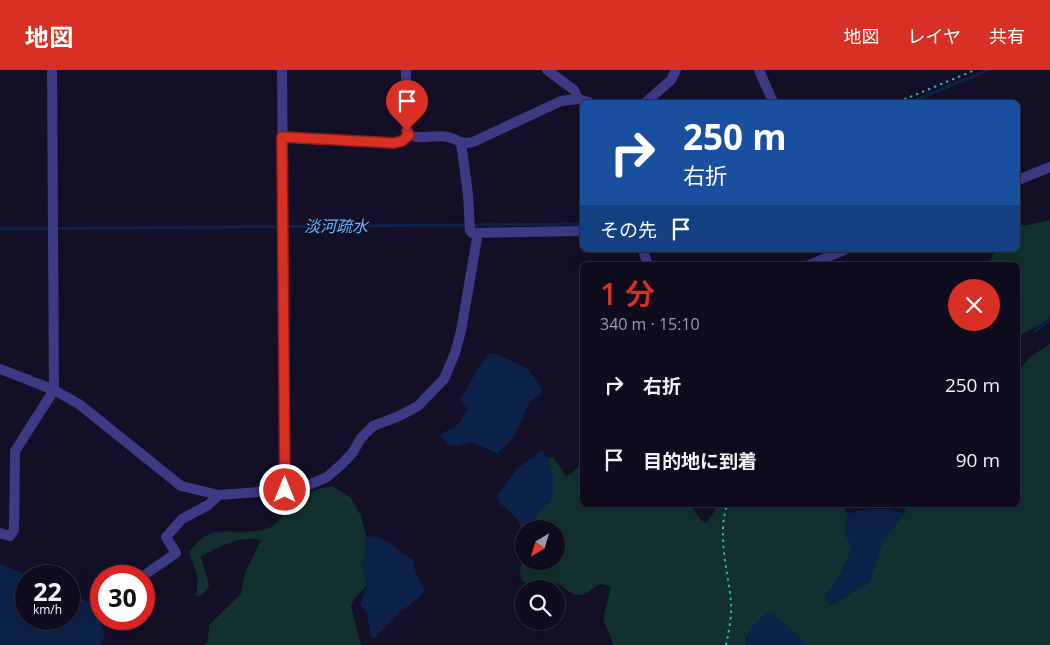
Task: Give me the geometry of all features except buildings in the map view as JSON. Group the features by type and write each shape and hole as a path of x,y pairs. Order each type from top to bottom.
{"street":[{"path":"0,533 10,536 14,530 15,450 54,390 52,70"},
{"path":"282,70 285,490"},
{"path":"406,70 406,125 409,135"},
{"path":"547,70 574,90 578,99"},
{"path":"648,100 671,80 676,70"},
{"path":"759,70 771,100"},
{"path":"409,135 418,137 442,136 460,142 473,142 560,101 582,100"},
{"path":"282,137 387,143 402,141 409,135"},
{"path":"0,369 54,390 79,404 181,486 219,496 285,490 311,484 327,477 353,452 361,438 373,426 418,406 444,379 455,353 461,331 473,229 460,142"},
{"path":"1020,179 1050,167"},
{"path":"473,229 580,231"},
{"path":"815,262 836,252"},
{"path":"155,568 176,553 166,537 182,519 208,505 219,496"}],"path":[{"path":"903,100 975,70"},
{"path":"726,507 723,546 731,604 726,645"}],"green space":[{"path":"1050,220 1050,318 1020,335 1020,262 990,262 994,252 1020,252 1020,227"},
{"path":"1050,344 1050,645 807,645 776,617 746,637 746,645 614,645 604,622 611,587 601,584 579,595 573,594 565,588 565,580 522,580 520,575 520,570 565,570 565,520 536,520 538,511 549,503 554,493 551,470 547,458 553,457 566,476 580,465 580,507 692,507 701,520 707,523 717,507 843,507 847,513 846,535 852,549 840,575 828,592 826,599 830,605 866,585 870,579 882,543 904,513 906,507 1020,507 1020,369 1030,357"},
{"path":"327,487 334,487 351,498 361,516 366,536 365,554 362,564 367,585 354,599 351,606 361,645 205,645 208,640 209,625 241,594 245,573 261,540 238,540 201,556 209,586 199,596 196,595 198,577 189,552 197,543 212,533 244,532 270,528 280,519 294,496"}],"water":[{"path":"489,354 496,354 527,368 543,390 529,404 514,436 497,453 471,442 450,446 440,436 455,427 464,416 467,409 460,400 480,365"},
{"path":"540,451 543,451 550,466 554,482 554,493 549,503 538,511 536,520 518,520 498,501 497,495 517,469"},
{"path":"871,509 889,509 904,513 882,543 870,579 866,585 829,605 826,599 828,592 840,575 852,549 846,535 847,513"},
{"path":"366,536 380,537 413,560 416,574 424,588 424,591 417,599 399,613 374,639 371,637 367,613 360,605 367,585 362,564 365,554"},
{"path":"0,564 15,570 15,630 80,630 80,598 90,603 90,630 103,630 105,635 100,645 0,645"},
{"path":"766,613 776,617 807,645 746,645 750,631"}],"waterway":[{"name":"淡河疏水","path":"916,100 988,70"},
{"name":"淡河疏水","path":"0,229 580,224"},
{"path":"1035,331 1050,320"}],"route":[{"path":"285,490 282,137 394,143 405,139 409,135 407,131"}]}
